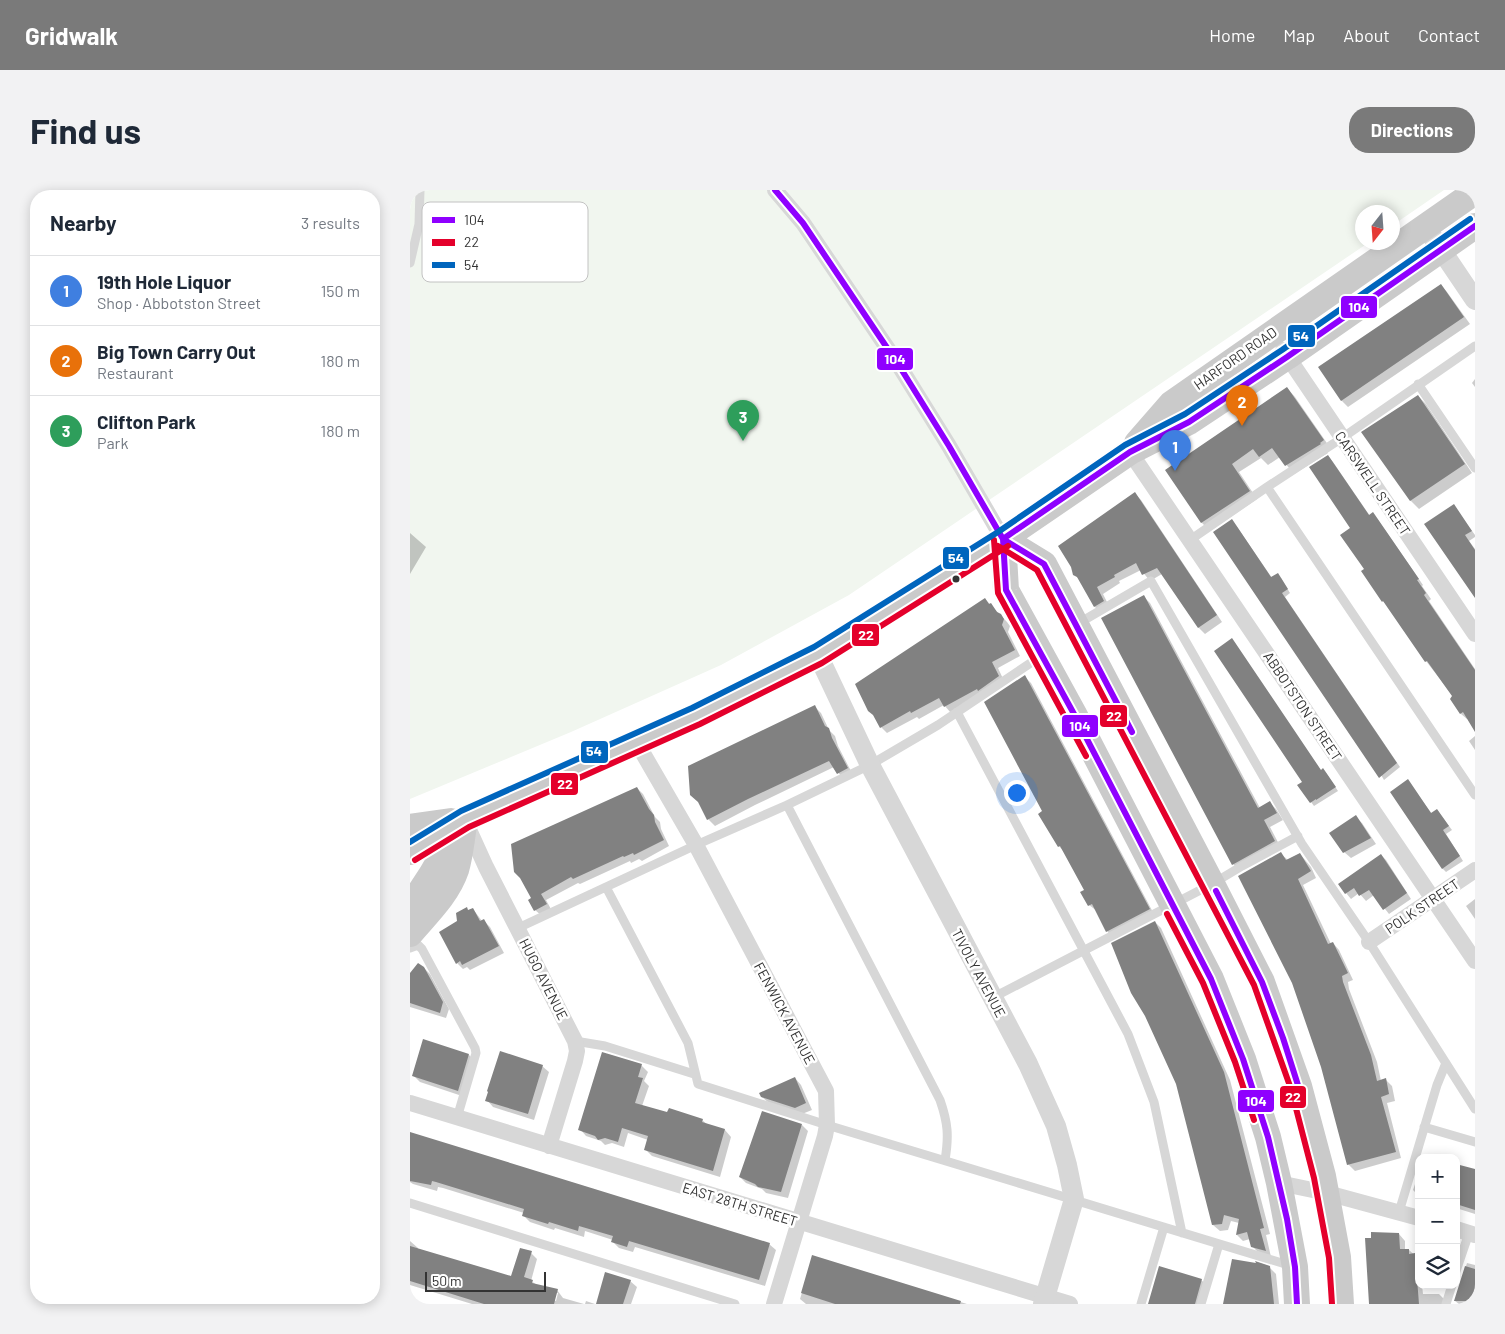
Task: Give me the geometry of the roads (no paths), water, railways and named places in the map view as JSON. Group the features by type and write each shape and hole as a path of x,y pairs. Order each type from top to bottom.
{"main road":[{"name":"HARFORD ROAD","path":"1130,452 1171,404 1475,192"},
{"name":"HARFORD ROAD","path":"410,852 464,819 705,712 818,655 1003,539 1130,452 1189,422 1287,357 1475,226"},
{"path":"1003,539 1044,564 1262,982 1299,1086 1327,1193 1338,1257 1342,1304"},
{"path":"1003,539 1006,590 1079,722 1211,979 1243,1059 1263,1119 1279,1183 1295,1266 1298,1304"},
{"name":"HARFORD ROAD","path":"410,827 464,819"},
{"path":"410,907 431,876 464,819"},
{"path":"410,934 447,888 455,871 460,852 464,819"}],"street":[{"path":"775,190 803,223 898,364 949,446 1003,539"},
{"path":"1425,226 1475,300"},
{"name":"CARSWELL STREET","path":"1271,333 1475,634"},
{"name":"ABBOTSTON STREET","path":"1130,452 1475,961"},
{"name":"TIVOLY AVENUE","path":"818,655 870,765 1028,1064 1056,1126 1074,1200 1044,1300"},
{"name":"FENWICK AVENUE","path":"637,743 696,845 826,1092 827,1125 774,1304"},
{"name":"HUGO AVENUE","path":"464,819 486,867 575,1041 577,1051 575,1061 549,1146"},
{"name":"POLK STREET","path":"1369,942 1475,870"},
{"name":"EAST 28TH STREET","path":"410,1103 799,1222 1044,1300 1070,1304"},
{"path":"1279,1183 1327,1193 1415,1217"}],"lane":[{"path":"410,263 419,224 420,190"},
{"path":"1190,540 1475,346"},
{"path":"1418,384 1475,468"},
{"path":"1267,487 1475,795"},
{"path":"1077,625 1151,581 1298,836 1369,942 1475,1109"},
{"path":"518,928 870,765 938,725 1041,656"},
{"path":"958,712 1128,1034 1154,1102 1182,1233"},
{"path":"787,805 940,1100 947,1121 948,1140 945,1160"},
{"path":"992,998 1173,905 1298,836"},
{"path":"606,887 688,1043 694,1074 698,1084 1164,1228 1295,1266"},
{"path":"410,948 418,945 422,949 476,1048 457,1118"},
{"path":"575,1041 605,1046 694,1074"},
{"path":"1399,1212 1437,1085 1446,1064"},
{"path":"1424,1127 1475,1142"},
{"path":"410,1203 735,1304"},
{"path":"1141,1304 1164,1228"},
{"path":"1460,1257 1467,1232"},
{"path":"1201,1304 1219,1244"},
{"path":"1446,1304 1451,1289"}],"place":[{"name":"Big Town Carry Out","path":"1242,426"},
{"name":"Clifton Park","path":"743,441"},
{"name":"19th Hole Liquor","path":"1175,471"}]}
